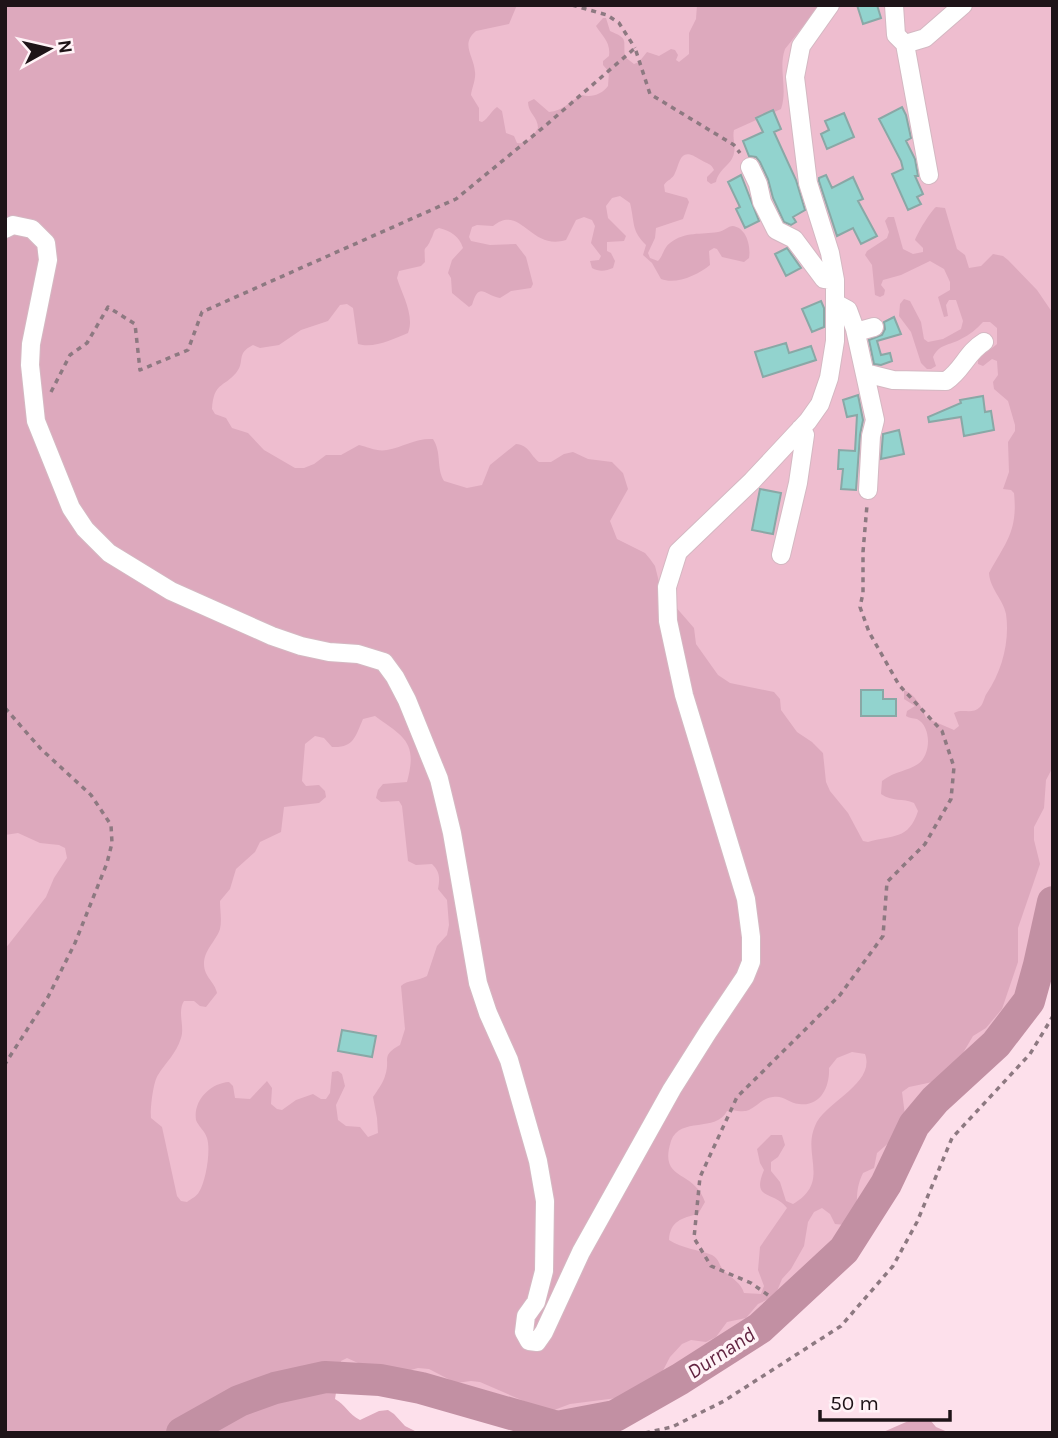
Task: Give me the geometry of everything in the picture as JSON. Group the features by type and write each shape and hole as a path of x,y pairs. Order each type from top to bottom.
{"street":[{"path":"5,229 13,225 32,229 46,243 48,260 31,344 30,365 36,421 71,508 85,529 109,553 171,592 301,646 358,654 384,662 395,677 439,779 453,833 478,983 509,1060 538,1161 545,1201 544,1271 536,1301 526,1316 524,1332 529,1341 537,1342 581,1252 673,1089 739,987 751,962 746,899 684,695 667,621 667,587 678,552 752,481 802,428 820,404 829,378 835,341 835,281 831,257 808,183 795,77 801,46 830,5"},
{"path":"894,5 896,35 905,44 929,175"},
{"path":"905,44 925,38 963,5"},
{"path":"750,166 762,202 776,230 794,239 824,279 835,281"},
{"path":"837,304 848,310 856,332 875,420 868,490"},
{"path":"856,332 874,327"},
{"path":"865,373 893,380 946,381 984,342"},
{"path":"781,555 798,483 805,435 802,428"}],"path":[{"path":"572,5 607,15 619,23 635,48 650,94 734,145 750,166"},
{"path":"36,421 70,355 87,343 108,307 135,324 140,370 188,350 202,312 456,199 635,48"},
{"path":"768,1295 751,1283 711,1266 694,1238 700,1177 737,1097 840,995 883,936 887,882 925,844 951,799 954,766 942,731 899,685 869,632 860,607 868,490"},
{"path":"5,709 41,749 91,795 111,825 112,843 107,863 75,943 48,997 5,1064"},
{"path":"645,1433 672,1427 724,1401 841,1326 893,1266 917,1222 952,1138 1030,1054 1053,1016"}],"shaded area":[{"path":"5,5 1053,5 1053,961 920,1125 849,1258 619,1421 535,1424 398,1386 325,1381 5,1433"},
{"path":"5,5 517,5 509,24 476,31 468,45 475,75 471,95 479,108 479,121 482,122 497,107 502,111 506,133 514,136 517,143 524,143 538,128 528,102 534,99 549,112 554,111 582,95 593,96 600,93 608,86 609,72 603,61 609,56 609,47 596,26 603,18 606,18 610,31 623,38 625,57 634,64 647,52 659,56 671,49 675,50 678,55 676,60 679,62 689,54 689,33 696,19 697,5 820,5 785,49 781,109 734,130 733,157 716,182 711,184 707,181 707,177 714,170 712,166 689,154 682,156 674,175 664,185 665,192 687,198 689,202 683,219 656,228 648,253 650,258 658,261 668,245 681,237 718,232 733,226 742,230 747,239 749,258 744,262 722,257 714,248 709,251 710,265 699,272 680,280 661,279 652,263 643,255 646,245 636,230 630,203 620,196 612,198 606,206 608,218 626,236 624,241 607,242 607,251 615,261 613,268 608,270 592,268 590,261 599,260 601,256 591,243 595,226 592,220 584,217 576,220 566,240 554,242 543,239 511,220 503,220 493,226 472,227 469,237 471,241 490,245 516,244 526,257 533,284 531,288 511,291 500,298 480,291 469,307 452,293 448,273 452,260 463,248 454,235 439,228 435,230 425,249 425,262 421,266 399,271 397,278 409,312 408,333 377,344 358,344 353,308 347,304 340,305 328,321 301,330 279,345 260,348 253,345 244,351 236,373 217,390 212,409 215,414 226,418 232,428 248,433 264,450 295,468 314,464 326,455 341,455 359,445 383,450 427,439 433,439 436,444 444,481 467,488 482,485 490,465 516,444 527,448 539,462 551,462 573,452 588,459 612,462 623,473 628,489 610,521 617,539 645,553 650,559 655,566 661,590 694,628 696,644 718,675 730,683 774,692 780,699 781,710 797,732 823,753 826,782 830,791 848,813 863,841 892,837 905,832 918,811 914,803 881,794 882,781 918,764 927,748 927,734 922,723 906,716 907,711 915,706 904,699 904,690 918,701 926,718 954,730 959,726 954,713 974,711 980,707 997,675 1006,645 1007,624 1006,614 989,573 1009,536 1015,506 1014,493 1003,489 1009,472 1008,442 1015,431 1015,425 1008,401 994,389 993,382 998,375 997,361 992,359 983,366 978,364 982,355 997,344 997,328 990,322 983,322 967,336 939,349 933,357 936,366 927,369 921,363 911,332 899,316 900,304 904,299 910,301 921,322 924,339 928,342 943,339 961,329 963,321 956,300 949,300 946,305 948,316 944,317 938,297 950,290 950,282 944,269 930,261 901,275 883,280 881,285 885,290 880,297 875,295 872,265 865,255 887,238 889,232 885,221 888,217 894,217 903,249 913,254 923,252 923,248 915,240 917,236 936,207 945,208 957,249 965,255 969,268 981,266 993,254 1003,256 1037,290 1052,312 1053,767 1046,780 1044,808 1034,827 1040,864 1018,928 1018,962 1002,1009 986,1028 973,1036 942,1080 909,1087 902,1092 906,1123 899,1134 877,1153 874,1168 863,1173 858,1187 854,1221 845,1225 835,1224 830,1214 822,1208 814,1212 808,1222 804,1246 782,1279 775,1296 758,1304 746,1318 727,1322 716,1337 706,1342 691,1340 682,1344 670,1357 658,1380 651,1384 634,1388 617,1398 570,1404 549,1412 480,1382 456,1383 429,1369 418,1368 396,1374 378,1372 347,1358 341,1361 335,1399 360,1420 388,1410 405,1426 419,1433 5,1433 5,949 46,897 67,858 65,848 59,845 40,843 18,833 5,835","holes":["375,716 401,736 411,758 407,782 383,784 376,798 381,802 399,801 402,806 408,861 416,865 432,864 437,870 438,889 447,900 449,925 447,935 437,946 427,976 401,986 405,1029 400,1045 388,1055 384,1079 373,1097 378,1133 368,1137 360,1127 346,1126 338,1120 336,1105 345,1086 342,1074 338,1071 332,1072 330,1093 326,1099 313,1094 296,1100 282,1110 271,1104 272,1088 267,1081 250,1099 235,1098 233,1086 229,1082 222,1083 210,1089 197,1106 196,1120 208,1143 207,1165 198,1193 187,1202 181,1201 177,1196 162,1127 151,1118 152,1096 156,1079 179,1044 184,1001 194,1001 206,1007 217,993 204,964 206,954 220,929 220,901 230,889 236,869 255,852 260,842 281,832 284,807 319,803 326,797 325,791 319,785 306,786 302,781 305,744 315,736 324,738 332,747 345,746 353,740 363,719","852,1052 865,1054 863,1075 820,1117 815,1126 811,1147 813,1177 811,1187 804,1196 793,1204 786,1201 780,1182 771,1171 771,1162 778,1157 785,1145 782,1135 771,1135 757,1149 764,1170 760,1186 762,1191 787,1208 760,1247 758,1270 764,1286 761,1294 744,1293 715,1257 669,1240 674,1224 698,1214 705,1202 693,1184 673,1170 669,1163 671,1141 682,1129 715,1121 722,1118 727,1111 749,1110 769,1098 780,1097 799,1104 813,1102 826,1088 829,1068 837,1058"]},
{"path":"913,1419 931,1421 936,1427 950,1433 881,1433"}],"building":[{"path":"857,5 877,5 881,18 863,24"},
{"path":"902,107 911,138 906,141 915,159 918,176 915,176 923,194 917,197 921,204 908,210 892,174 903,169 901,161 879,119"},
{"path":"773,110 781,129 774,132 796,180 805,210 793,217 796,222 791,225 784,222 760,162 756,157 749,156 743,141 763,132 756,118"},
{"path":"844,113 854,137 827,149 821,134 829,130 825,121"},
{"path":"741,175 759,221 745,228 736,209 740,207 728,182"},
{"path":"826,175 832,188 853,177 863,199 858,201 877,236 861,244 853,228 837,236 819,181 819,178"},
{"path":"787,248 801,268 786,276 775,254"},
{"path":"821,301 824,308 824,327 812,332 802,309"},
{"path":"894,317 901,334 877,341 881,355 890,353 892,361 881,365 874,364 869,340 882,335 884,322"},
{"path":"786,343 789,353 811,346 816,360 763,377 755,352"},
{"path":"858,395 863,420 856,490 841,489 843,469 838,469 839,450 855,451 857,415 847,417 843,400"},
{"path":"983,396 985,412 991,411 994,430 964,436 961,417 929,422 928,417 961,403 960,400"},
{"path":"899,430 904,454 881,459 883,434"},
{"path":"760,489 781,493 773,534 752,530"},
{"path":"861,690 883,690 883,699 896,699 896,716 861,716"},
{"path":"342,1030 376,1036 372,1057 338,1051"}],"waterway":[{"name":"Durnand","path":"182,1433 239,1401 275,1388 325,1377 380,1380 421,1388 557,1427 615,1416 680,1379 760,1328 844,1250 886,1184 914,1125 935,1100 996,1044 1029,1001 1053,902"}]}
